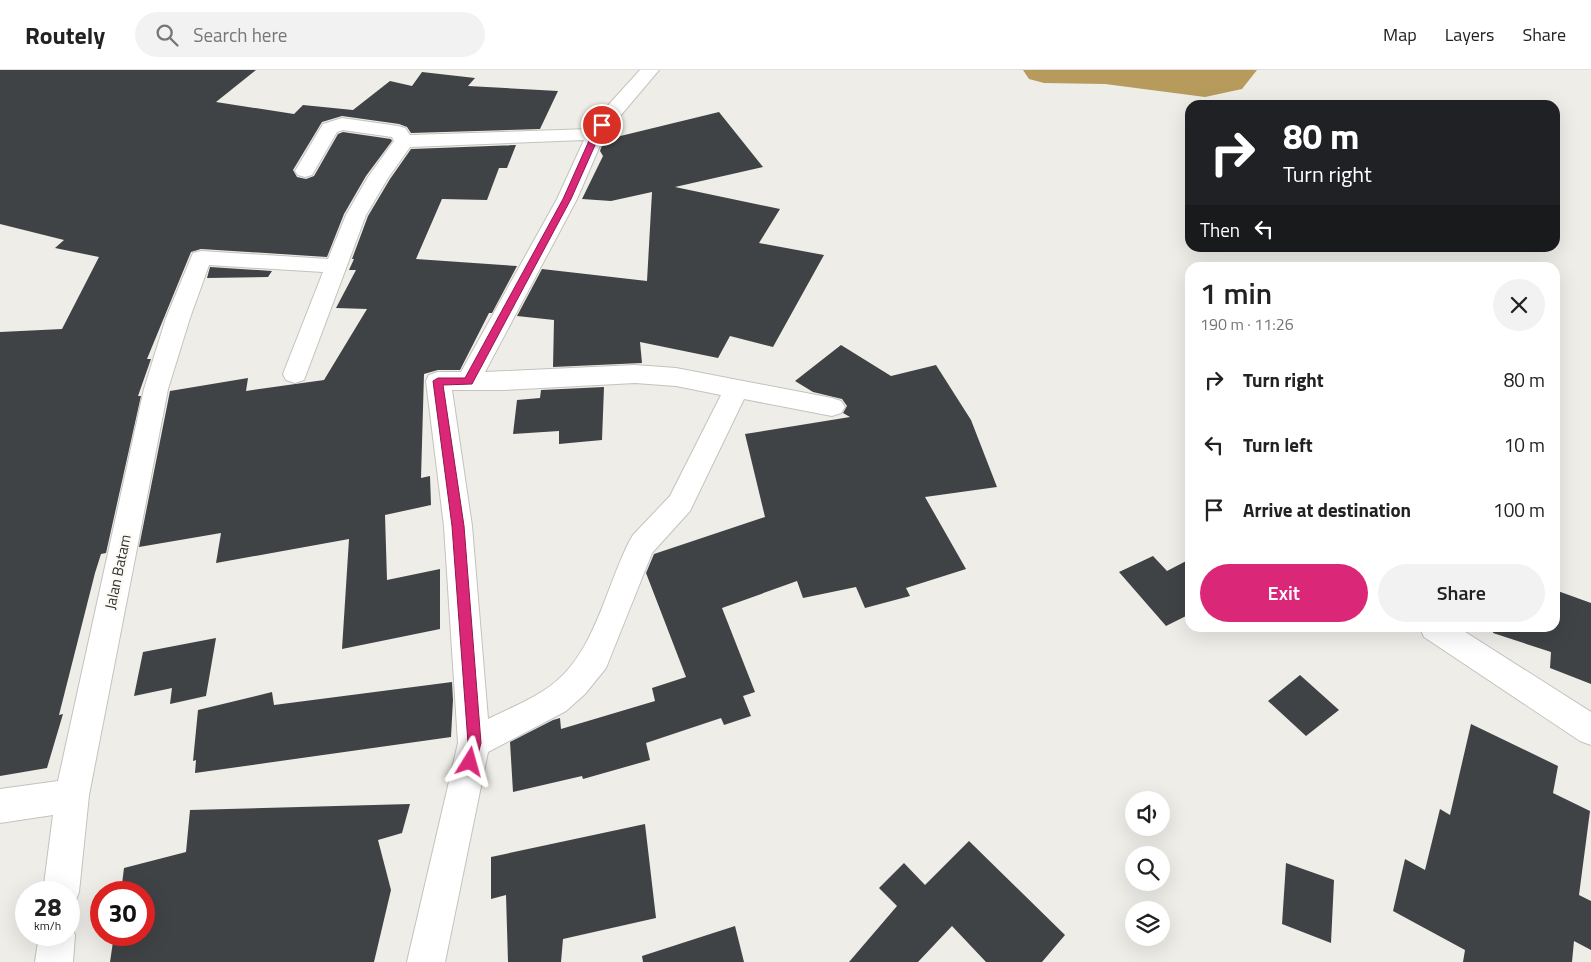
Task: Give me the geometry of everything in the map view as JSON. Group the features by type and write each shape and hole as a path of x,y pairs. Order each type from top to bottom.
{"street":[{"path":"468,381 567,199 596,134 608,116 650,70"},
{"path":"305,171 330,128 335,126 342,124 398,132 404,141"},
{"path":"404,141 596,134"},
{"path":"295,374 356,215 378,178 404,141"},
{"name":"Jalan Batam","path":"62,881 72,795 156,389 178,318 201,258 336,266"},
{"path":"426,962 474,743 458,526 438,381 503,381 635,374 676,377 832,407"},
{"path":"474,743 555,702 574,684 595,658 640,550 680,503 737,388"},
{"path":"1441,632 1591,730"},
{"path":"0,806 72,795"},
{"path":"54,962 56,946"}],"building":[{"path":"0,70 256,70 216,102 294,114 303,105 353,110 390,81 412,86 422,72 475,78 468,86 558,91 540,129 411,133 407,127 399,124 342,116 322,122 293,170 297,177 306,179 314,176 338,134 343,132 391,139 392,141 366,176 344,214 327,257 201,249 191,252 147,359 151,359 138,396 141,396 106,553 101,554 95,573 59,715 63,714 47,768 0,776 0,332 62,329 99,257 55,248 64,240 0,224"},
{"path":"719,112 763,167 675,187 780,209 759,243 824,255 773,347 730,336 718,358 640,342 642,363 553,367 554,320 517,316 542,269 647,281 652,192 611,201 582,199 603,156 600,151 604,140"},
{"path":"516,145 507,168 499,168 487,200 442,199 416,259 517,266 492,313 489,313 460,370 438,370 424,374 421,478 430,476 431,505 385,515 387,580 440,569 440,629 342,649 349,539 216,563 221,533 139,547 170,391 248,378 246,391 324,380 367,309 336,308 356,270 349,270 368,216 411,149"},
{"path":"210,267 272,271 268,277 207,278"},
{"path":"841,345 891,376 936,365 971,420 997,487 925,497 966,569 906,588 910,596 865,608 856,587 803,598 797,581 722,608 755,692 743,696 751,716 724,725 721,718 646,743 650,760 583,779 582,776 513,792 510,742 560,718 561,729 655,701 652,688 686,677 646,573 654,554 765,517 745,434 850,417 843,413 847,406 842,399 813,392 795,381"},
{"path":"604,387 602,440 559,444 559,431 513,434 517,400 540,398 541,390"},
{"path":"1153,556 1167,571 1185,562 1185,616 1166,626 1119,572"},
{"path":"1560,592 1591,603 1591,684 1550,668 1551,652 1493,633 1560,632"},
{"path":"216,638 206,696 170,704 172,688 134,696 143,652"},
{"path":"1300,675 1339,710 1306,736 1268,701"},
{"path":"452,682 451,737 195,773 196,760 193,761 198,710 272,692 274,705"},
{"path":"1471,724 1558,766 1553,793 1590,811 1579,895 1591,901 1591,950 1574,941 1572,962 1463,962 1465,950 1393,911 1405,859 1425,870 1440,809 1450,815"},
{"path":"410,804 402,833 378,840 391,890 374,962 110,962 112,946 155,946 155,881 122,881 124,868 186,852 190,810"},
{"path":"645,824 656,918 563,939 561,962 508,962 506,895 491,899 491,857"},
{"path":"969,841 1065,935 1042,962 986,962 952,926 918,962 849,962 897,906 879,888 904,863 925,885"},
{"path":"1286,863 1334,880 1331,943 1282,924"},
{"path":"735,926 744,962 643,962 642,956"}],"waterway":[{"path":"1044,70 1105,71 1205,84 1227,80 1236,70"}],"route":[{"path":"470,762 474,743 458,526 438,381 468,381 567,199 596,134 602,125"}]}
